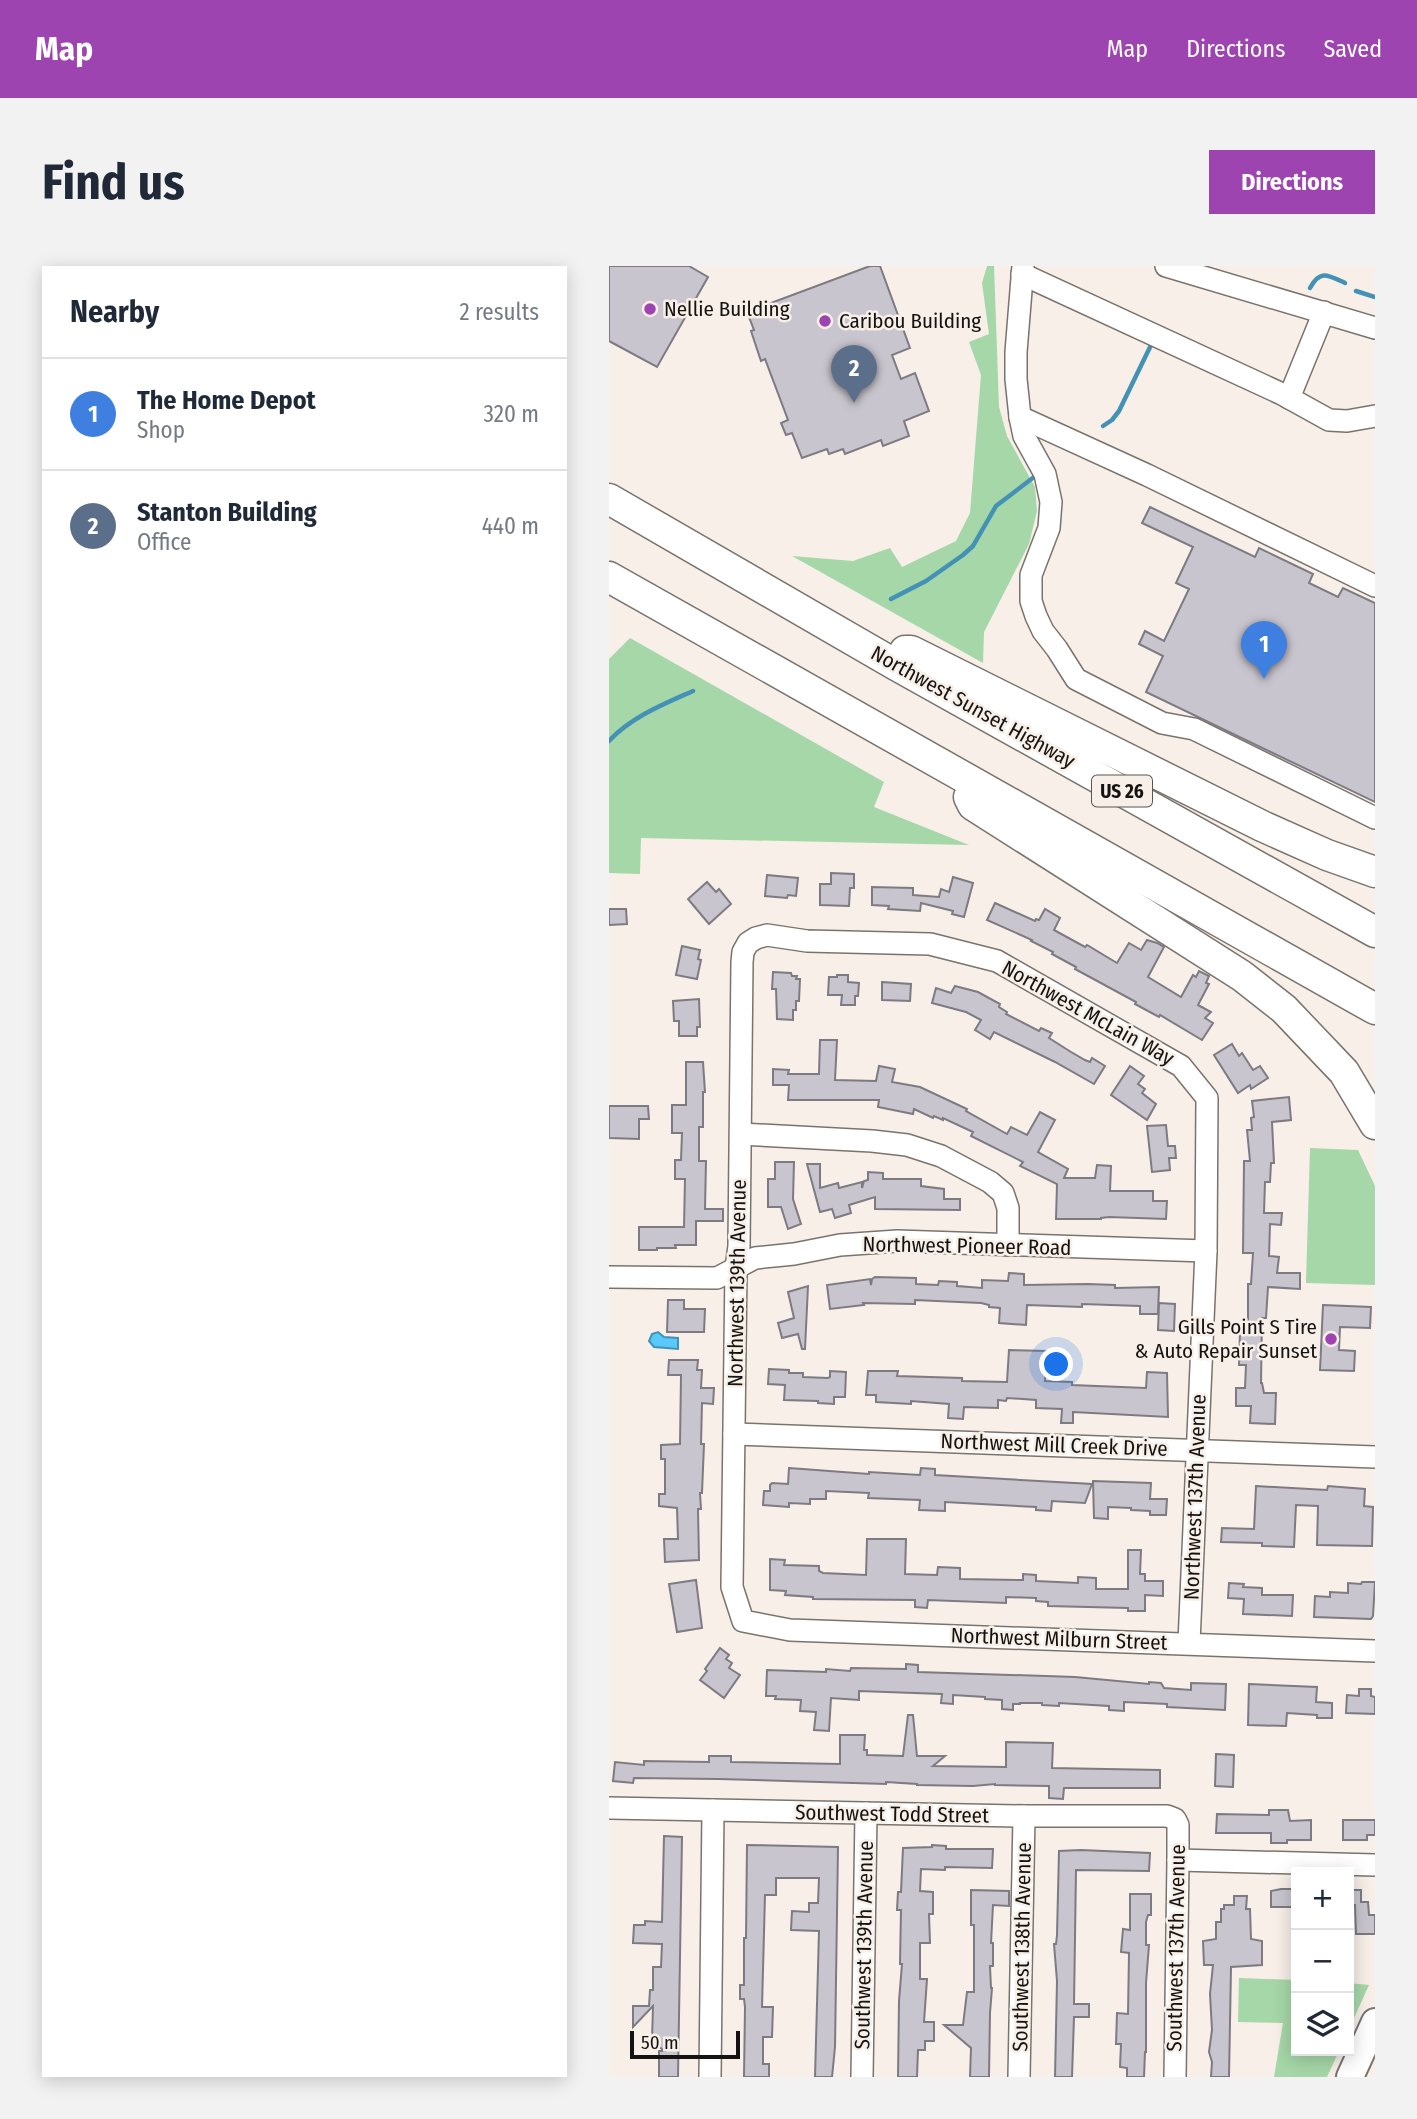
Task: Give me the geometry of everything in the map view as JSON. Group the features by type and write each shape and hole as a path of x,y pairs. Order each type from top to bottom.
{"highway":[{"name":"Northwest Sunset Highway","path":"609,499 870,649 1375,932"},
{"path":"609,577 1375,1009"},
{"path":"870,649 911,651 1257,824 1327,855 1375,872"},
{"path":"958,775 973,805 1243,976 1284,1009 1344,1072 1375,1124"}],"main road":[{"path":"1350,2077 1375,2022"}],"street":[{"path":"1166,266 1375,328"},
{"path":"1375,416 1347,421 1329,420 1289,398 1022,270 1016,352 1020,417 1024,436 1045,474 1051,502 1049,528 1031,575 1031,601 1043,631 1076,679 1162,723 1194,729 1375,818"},
{"path":"1289,398 1324,312"},
{"path":"1020,417 1147,475 1375,586"},
{"name":"Northwest McLain Way","path":"748,943 767,935 807,941 930,944 997,961 1181,1066 1207,1098"},
{"name":"Northwest 139th Avenue","path":"743,1621 732,1587 742,962 743,951 748,943"},
{"name":"Northwest 137th Avenue","path":"1189,1643 1206,1251 1207,1098"},
{"path":"741,1135 895,1143 941,1156 991,1182 1003,1193 1008,1208 1008,1245"},
{"name":"Northwest Pioneer Road","path":"609,1277 716,1278 755,1258 840,1245 897,1241 1206,1251"},
{"name":"Northwest Mill Creek Drive","path":"734,1434 1375,1457"},
{"name":"Northwest Milburn Street","path":"743,1621 790,1630 1375,1651"},
{"name":"Southwest Todd Street","path":"609,1808 1167,1816 1175,1819"},
{"path":"709,2077 713,1810"},
{"name":"Southwest 139th Avenue","path":"862,2077 866,1813"},
{"name":"Southwest 138th Avenue","path":"1019,2077 1024,1816"},
{"name":"Southwest 137th Avenue","path":"1175,1819 1178,1825 1175,2077"},
{"path":"1178,1860 1375,1865"}],"green space":[{"path":"987,266 994,266 999,407 1007,436 1035,487 1037,511 1029,544 984,632 983,663 792,556 853,561 890,548 902,567 956,541 970,513 981,375 969,342 989,334 982,283"},
{"path":"630,638 884,782 874,807 969,845 641,838 640,874 609,873 609,659"},
{"path":"1310,1148 1358,1150 1375,1186 1375,1285 1306,1283"},
{"path":"1239,1978 1291,1980 1291,2056 1337,2056 1327,2077 1274,2077 1283,2023 1238,2022"},
{"path":"1354,1984 1369,1985 1354,2018"}],"water":[{"path":"658,1332 664,1337 678,1338 678,1349 654,1347 649,1341 652,1334"}],"building":[{"name":"Nellie Building","path":"609,266 689,266 708,277 657,367 609,341"},
{"path":"870,266 880,266 910,348 892,355 901,379 915,373 929,411 904,421 909,436 883,446 881,440 845,454 843,449 829,454 827,449 802,458 792,433 786,435 781,423 788,420 765,359 761,361 747,312"},
{"path":"1150,507 1255,557 1259,548 1313,574 1309,583 1338,597 1343,588 1375,603 1375,802 1146,692 1163,656 1139,644 1145,631 1164,641 1189,589 1176,583 1193,547 1142,523"},
{"path":"831,873 854,874 854,888 850,888 849,906 820,905 820,884 831,884"},
{"path":"767,875 798,878 796,896 765,896"},
{"path":"953,877 973,883 964,917 952,914 953,911 921,903 920,911 872,905 872,887 913,888 913,895 939,897 941,889 949,892"},
{"path":"707,882 716,892 719,889 731,904 709,924 688,899"},
{"path":"995,903 1035,921 1039,920 1045,909 1060,918 1054,930 1117,963 1129,943 1141,950 1147,940 1157,943 1164,947 1148,977 1181,997 1193,975 1196,977 1199,971 1209,976 1206,983 1209,984 1198,1005 1211,1012 1205,1018 1213,1023 1202,1040 1160,1015 1159,1017 1135,1004 1136,1002 1075,969 1076,967 1032,940 987,920"},
{"path":"609,909 626,909 627,924 609,925"},
{"path":"682,946 700,950 697,979 676,975"},
{"path":"773,972 791,973 792,976 797,976 796,979 800,979 799,1001 796,1001 796,1010 793,1010 793,1020 777,1019 776,989 772,989"},
{"path":"848,975 848,982 859,983 855,1005 841,1005 842,995 828,995 829,977"},
{"path":"882,982 911,984 910,1001 882,1000"},
{"path":"955,986 978,992 1000,1004 999,1007 1007,1012 1006,1014 1039,1031 1041,1028 1052,1033 1049,1038 1071,1052 1090,1062 1092,1058 1105,1066 1094,1084 994,1032 990,1039 975,1030 981,1020 966,1012 932,1003 936,988 951,993"},
{"path":"699,999 700,1027 697,1027 697,1036 679,1036 679,1021 674,1021 673,1001"},
{"path":"820,1040 837,1040 835,1080 876,1081 879,1066 895,1069 892,1082 920,1087 967,1109 966,1111 1007,1134 1011,1127 1027,1135 1040,1112 1055,1120 1038,1152 1068,1169 1064,1178 1095,1178 1097,1165 1111,1166 1110,1191 1153,1191 1153,1201 1167,1201 1166,1219 1056,1219 1057,1184 1020,1166 1023,1162 971,1136 973,1132 943,1118 933,1118 914,1109 913,1114 878,1107 879,1100 788,1100 789,1085 773,1085 773,1069 789,1070 788,1074 819,1074"},
{"path":"1232,1044 1239,1056 1242,1053 1253,1070 1260,1066 1268,1078 1251,1089 1250,1085 1238,1093 1214,1055"},
{"path":"686,1062 703,1062 705,1092 703,1127 699,1127 699,1161 706,1161 705,1209 723,1209 723,1221 696,1221 696,1245 639,1250 639,1227 684,1227 685,1179 675,1179 675,1160 681,1160 682,1133 672,1133 672,1105 686,1105"},
{"path":"1130,1066 1144,1076 1138,1084 1145,1089 1142,1093 1156,1104 1147,1120 1111,1095"},
{"path":"1289,1097 1291,1120 1272,1122 1274,1163 1271,1163 1270,1182 1265,1182 1264,1213 1282,1213 1281,1225 1270,1224 1269,1256 1279,1257 1277,1273 1300,1273 1300,1289 1268,1287 1266,1318 1262,1318 1261,1383 1264,1393 1276,1393 1275,1424 1250,1423 1251,1406 1236,1406 1236,1388 1245,1388 1246,1365 1239,1365 1240,1331 1248,1332 1248,1284 1251,1284 1253,1253 1243,1253 1244,1161 1250,1161 1247,1130 1252,1130 1252,1101"},
{"path":"609,1106 648,1106 649,1119 639,1119 639,1139 609,1138"},
{"path":"1166,1125 1168,1146 1175,1146 1176,1158 1169,1158 1170,1170 1152,1172 1147,1126"},
{"path":"775,1162 794,1162 793,1199 801,1224 788,1229 781,1207 768,1207 768,1179 775,1179"},
{"path":"807,1164 820,1164 820,1188 838,1183 839,1188 862,1182 862,1188 864,1181 868,1180 868,1172 883,1173 883,1179 921,1179 921,1186 944,1189 944,1199 960,1199 960,1210 875,1209 875,1197 849,1205 851,1213 835,1218 832,1209 820,1212"},
{"path":"1009,1273 1024,1274 1024,1285 1159,1287 1158,1314 1140,1314 1140,1306 1027,1305 1026,1325 999,1323 1000,1308 981,1303 915,1300 915,1304 863,1303 864,1305 830,1309 827,1285 870,1279 871,1285 875,1277 916,1278 916,1284 957,1282 957,1286 982,1288 982,1280 1008,1281"},
{"path":"808,1286 805,1349 802,1349 798,1334 782,1338 778,1323 794,1318 788,1292"},
{"path":"668,1300 684,1300 684,1309 705,1309 704,1332 667,1332"},
{"path":"1159,1303 1175,1304 1174,1331 1158,1330"},
{"name":"Gills Point S Tire & Auto Repair Sunset","path":"1323,1305 1371,1307 1370,1328 1340,1327 1339,1350 1355,1351 1354,1371 1320,1370"},
{"path":"1009,1350 1047,1351 1045,1381 1072,1382 1072,1385 1146,1388 1147,1372 1167,1373 1168,1417 1073,1412 1073,1423 1061,1423 1062,1409 1036,1408 1036,1400 1007,1398 1006,1401 998,1400 998,1408 964,1407 963,1419 948,1418 949,1404 876,1402 876,1395 866,1395 868,1371 898,1371 897,1376 1007,1382"},
{"path":"669,1360 698,1360 697,1370 702,1370 701,1388 714,1388 713,1404 702,1403 701,1444 704,1444 701,1509 698,1509 699,1560 665,1562 664,1539 678,1539 677,1508 659,1506 659,1494 665,1494 665,1459 661,1459 661,1445 680,1444 681,1375 668,1375"},
{"path":"769,1369 803,1373 803,1377 828,1378 830,1371 846,1372 845,1397 834,1397 834,1404 784,1400 785,1385 768,1384"},
{"path":"789,1468 920,1475 921,1468 935,1469 935,1475 1092,1484 1085,1503 1052,1501 1051,1511 1036,1510 1036,1507 945,1502 945,1511 919,1510 920,1500 868,1498 869,1493 826,1491 826,1499 810,1499 810,1504 789,1503 789,1507 763,1505 764,1491 770,1491 772,1483 788,1484"},
{"path":"1093,1481 1151,1483 1150,1499 1167,1499 1166,1515 1150,1515 1150,1511 1108,1507 1108,1519 1094,1518"},
{"path":"1256,1486 1365,1489 1364,1506 1373,1507 1372,1546 1317,1545 1318,1506 1296,1505 1294,1547 1221,1542 1222,1528 1254,1529"},
{"path":"867,1539 906,1539 905,1574 937,1575 938,1567 960,1568 960,1579 1023,1580 1023,1574 1036,1575 1036,1581 1078,1583 1078,1577 1096,1578 1096,1589 1128,1589 1128,1550 1141,1550 1140,1574 1145,1574 1145,1581 1163,1581 1163,1596 1145,1595 1145,1611 1128,1611 1128,1608 1048,1606 1048,1602 1036,1601 1036,1598 1006,1597 1006,1603 928,1600 927,1608 915,1607 915,1600 813,1599 785,1595 786,1591 770,1590 770,1559 785,1560 784,1565 819,1566 819,1571 823,1573 866,1575"},
{"path":"696,1580 702,1628 677,1632 669,1584"},
{"path":"1375,1582 1371,1619 1314,1617 1315,1596 1330,1597 1330,1592 1348,1593 1348,1583"},
{"path":"1229,1583 1262,1588 1262,1595 1293,1595 1292,1616 1243,1614 1244,1599 1228,1598"},
{"path":"720,1648 729,1655 726,1659 732,1663 729,1668 740,1675 724,1698 700,1680"},
{"path":"906,1664 918,1665 918,1672 1075,1677 1161,1683 1164,1688 1191,1690 1191,1683 1226,1684 1225,1710 1124,1702 1124,1711 1109,1710 1109,1706 1059,1703 1059,1706 1042,1703 1013,1704 1013,1710 1002,1709 1002,1700 985,1697 953,1695 953,1704 941,1703 942,1694 859,1691 859,1700 831,1698 829,1731 814,1730 816,1712 800,1711 801,1700 766,1696 767,1670 826,1672 826,1669 850,1671 851,1668 906,1669"},
{"path":"1249,1684 1317,1687 1316,1702 1332,1703 1332,1718 1287,1713 1286,1726 1248,1725"},
{"path":"1359,1689 1371,1689 1371,1696 1375,1697 1375,1714 1346,1713 1347,1695 1359,1696"},
{"path":"908,1715 913,1715 917,1756 945,1756 933,1766 1006,1767 1006,1742 1053,1743 1052,1768 1160,1770 1160,1788 1064,1788 1063,1799 1049,1798 1049,1786 634,1778 633,1783 613,1781 615,1762 644,1765 644,1761 709,1762 709,1756 731,1756 731,1762 840,1764 840,1735 865,1735 864,1750 867,1750 867,1755 903,1756"},
{"path":"1216,1754 1234,1755 1233,1787 1215,1786"},
{"path":"1269,1810 1288,1810 1290,1821 1311,1820 1311,1840 1271,1843 1271,1833 1216,1833 1217,1814 1269,1815"},
{"path":"1343,1820 1375,1820 1375,1835 1367,1835 1367,1840 1343,1840"},
{"path":"664,1836 682,1837 678,2077 659,2077 659,2051 664,2051 652,2040 653,2006 633,2027 633,2006 649,2006 650,1990 653,1990 653,1967 661,1967 662,1944 633,1943 634,1925 645,1925 645,1921 662,1922"},
{"path":"747,1845 838,1847 835,2047 832,2077 815,2077 819,1931 791,1930 792,1911 809,1912 809,1903 818,1903 819,1878 776,1878 776,1895 765,1895 762,2007 773,2007 772,2037 763,2037 763,2064 769,2064 769,2077 744,2077 745,2007 744,1999 740,1999 740,1985 744,1985"},
{"path":"946,1846 946,1849 993,1849 992,1868 921,1869 920,1891 933,1892 933,1914 929,1914 930,1943 920,1943 920,1979 927,1979 924,2022 934,2022 934,2041 925,2041 925,2050 918,2050 917,2077 898,2077 902,1964 901,1910 897,1910 898,1892 901,1892 903,1848"},
{"path":"1059,1851 1150,1853 1149,1871 1076,1870 1074,2004 1089,2004 1089,2017 1074,2017 1072,2077 1055,2077 1057,1981 1054,1944 1057,1935"},
{"path":"1291,1889 1291,1907 1271,1907 1271,1891"},
{"path":"971,1890 1009,1891 1009,1906 993,1905 989,2077 970,2077 971,2048 944,2025 963,2025 967,1992 974,1992"},
{"path":"1354,1890 1361,1890 1361,1902 1368,1902 1369,1915 1375,1915 1375,1934 1356,1934"},
{"path":"1130,1894 1151,1894 1151,1915 1148,1915 1146,1922 1146,1945 1149,1945 1144,2077 1127,2077 1127,2068 1120,2067 1121,2044 1116,2044 1117,2013 1128,2014 1129,1953 1121,1952 1123,1929 1130,1930"},
{"path":"1234,1896 1247,1896 1246,1909 1250,1909 1251,1939 1262,1941 1262,1965 1231,1967 1229,2077 1211,2077 1210,1994 1213,1965 1204,1965 1203,1941 1216,1939 1216,1922 1221,1922 1221,1909 1224,1909 1224,1905 1234,1905"}],"waterway":[{"path":"1310,288 1317,278 1325,275 1345,283"},
{"path":"1356,291 1375,297"},
{"path":"1103,426 1119,411 1152,343"},
{"path":"891,599 926,581 963,555 973,546 996,506 1034,477"},
{"path":"609,741 638,718 693,691"}],"place":[{"name":"Nellie Building","path":"650,309"},
{"name":"Caribou Building","path":"825,321"},
{"name":"Stanton Building","path":"854,403"},
{"name":"The Home Depot","path":"1264,679"},
{"name":"Gills Point S Tire & Auto Repair Sunset","path":"1331,1339"}]}
